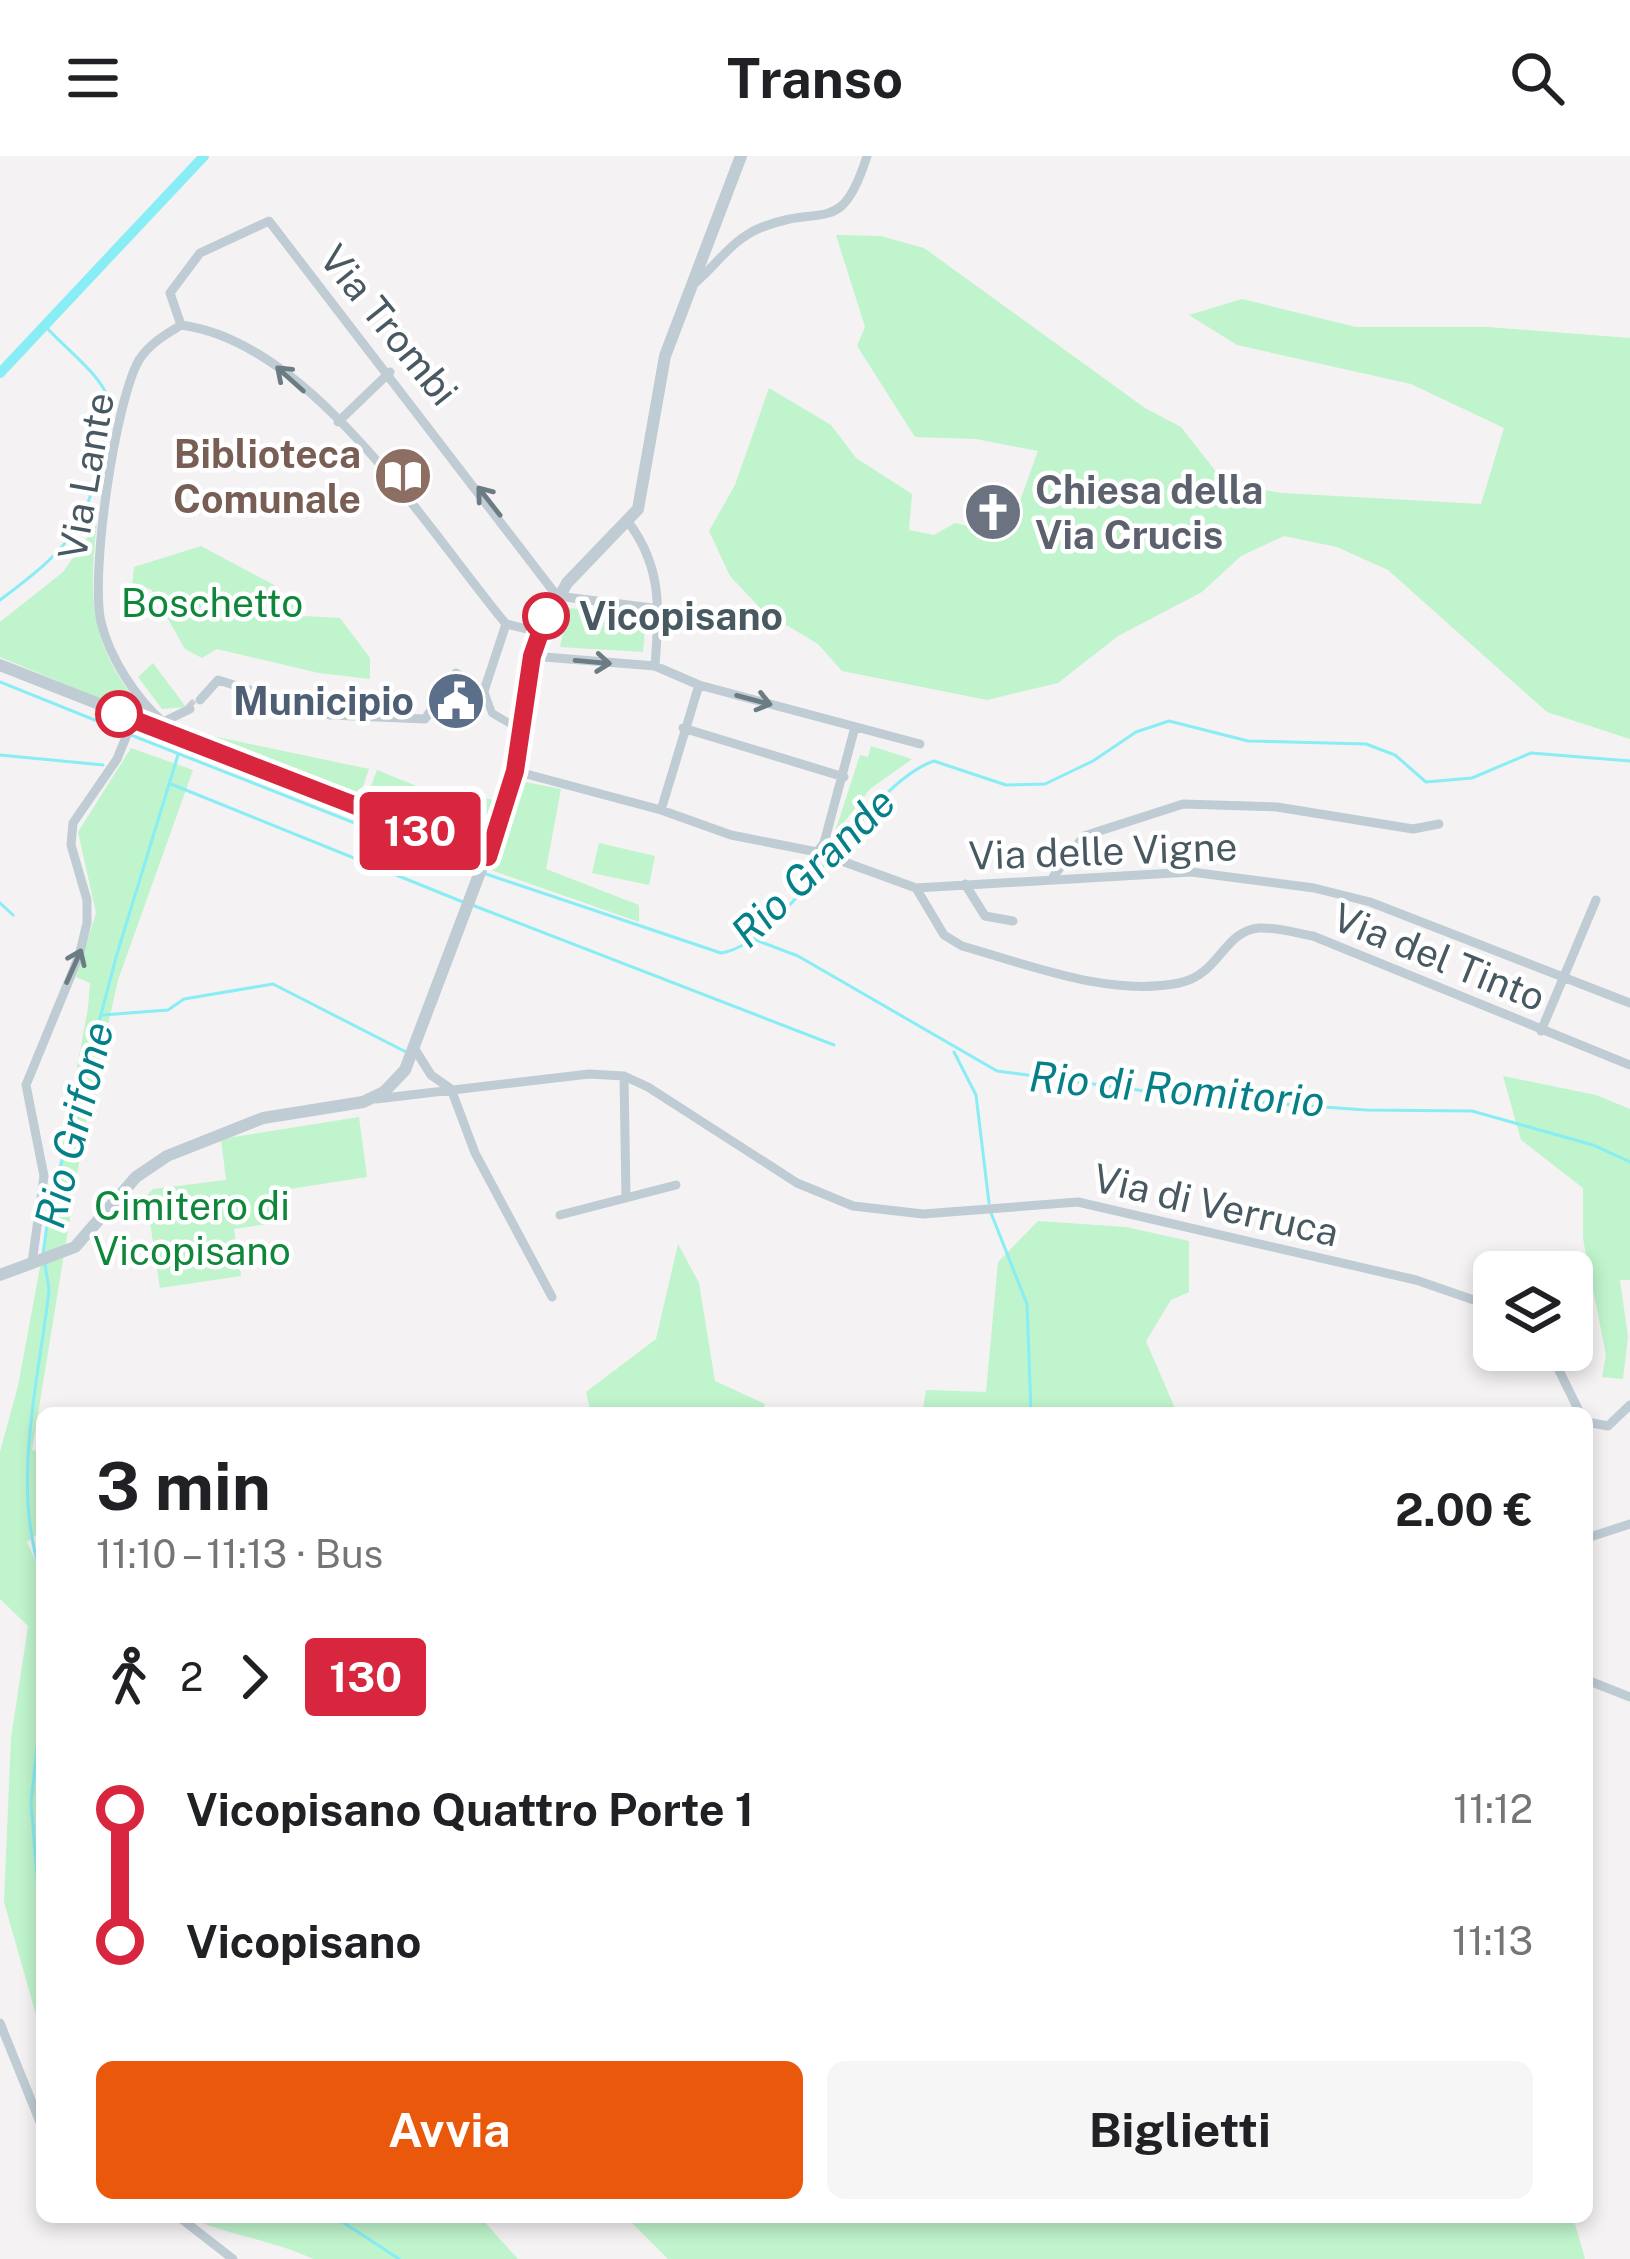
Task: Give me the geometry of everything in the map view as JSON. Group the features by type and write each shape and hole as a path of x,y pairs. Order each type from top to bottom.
{"street":[{"path":"363,1102 384,1092 416,1052 515,771 539,632 557,596 629,523 646,485 664,356 741,156"},
{"path":"691,287 736,242 759,228 837,211 857,190 867,156"},
{"name":"Via Trombi","path":"181,325 170,293 200,253 269,221 390,372 557,596"},
{"path":"181,325 226,336 268,360 338,422 401,490 506,624 539,632"},
{"name":"Via Lante","path":"162,726 110,649 99,612 98,574 127,393 139,360 181,325"},
{"path":"338,422 390,372"},
{"path":"191,453 199,448 211,453"},
{"path":"629,523 652,559 660,609 655,667"},
{"path":"557,596 660,609"},
{"path":"484,691 506,624"},
{"path":"532,656 655,667 699,685 920,744"},
{"path":"0,665 131,724 162,726 486,863"},
{"path":"200,700 218,680 330,715 425,719 456,673 484,691 492,713 521,730"},
{"path":"661,810 699,685"},
{"path":"162,726 190,710"},
{"path":"32,1263 45,1199 26,1084 85,939 87,900 71,845 73,823 131,724"},
{"path":"819,853 855,727"},
{"path":"683,728 844,777"},
{"path":"515,771 661,810 731,835 819,853 916,888"},
{"path":"1053,877 1084,836 1183,804 1277,807 1413,829 1438,824"},
{"name":"Via delle Vigne","path":"916,888 1191,872 1256,877 1370,902 1630,1003"},
{"path":"964,884 985,916 1012,921"},
{"name":"Via del Tinto","path":"916,888 944,935 962,946 1114,985 1177,984 1205,975 1241,933 1279,930 1346,948 1630,1066"},
{"path":"1541,1031 1596,900"},
{"path":"416,1052 430,1075"},
{"path":"405,1070 430,1075 451,1089 475,1153 552,1297"},
{"path":"405,1070 418,1091"},
{"path":"0,1275 79,1244 136,1177 185,1147 263,1118 418,1091 589,1074 624,1076 626,1198"},
{"name":"Via di Verruca","path":"624,1076 797,1183 837,1201 908,1214 1078,1202 1416,1280 1473,1300"},
{"path":"560,1215 676,1185"},
{"path":"1559,1371 1577,1407"},
{"path":"1593,1423 1608,1426 1630,1405"},
{"path":"1593,1536 1630,1524"},
{"path":"1593,1683 1630,1697"},
{"path":"0,2023 36,2112"},
{"path":"186,2223 233,2259"}],"green space":[{"path":"836,235 881,236 924,248 1145,408 1181,427 1225,483 1282,493 1481,504 1504,428 1411,384 1237,345 1189,315 1242,299 1356,327 1488,327 1630,338 1630,739 1547,712 1388,570 1337,547 1284,536 1241,556 1202,592 1118,636 1058,683 987,700 842,671 818,644 763,611 730,576 709,531 735,485 769,388 831,425 856,458 912,494 909,530 934,535 955,523 991,531 1011,526 1038,451 976,439 915,437 857,346 865,327"},
{"path":"97,524 93,582 99,632 119,677 156,722 0,657 0,622 63,572"},
{"name":"Boschetto","path":"201,546 274,585 304,616 340,618 370,658 370,679 319,673 217,649 202,658 185,649 151,589 132,586 134,567"},
{"path":"569,608 646,617 643,652 560,647"},
{"path":"153,663 186,707 162,709 138,677"},
{"path":"203,734 369,769 359,798 202,739"},
{"path":"871,746 912,759 870,789 834,835 860,755 868,757"},
{"path":"131,748 193,770 118,980 84,1132 36,1407 32,1450 36,1451 36,1535 27,1542 36,1562 36,2015 4,1902 11,1738 28,1626 0,1599 0,1452 18,1386 88,1008 90,983 76,977 96,913 78,832"},
{"path":"377,770 434,793 423,821 366,799"},
{"path":"525,782 561,789 546,869 639,905 639,922 491,870"},
{"path":"462,792 497,801 489,829 469,843 452,838 459,820 452,817"},
{"path":"599,843 655,856 649,885 592,873"},
{"path":"1503,1076 1596,1095 1630,1109 1630,1280 1620,1280 1628,1337 1623,1379 1602,1377 1606,1355 1593,1289 1593,1251 1585,1251 1583,1239 1583,1188 1521,1140"},
{"name":"Cimitero di Vicopisano","path":"359,1117 367,1177 270,1192 274,1223 234,1229 241,1276 160,1288 146,1196 153,1189 226,1180 221,1139"},
{"path":"1038,1221 1126,1227 1189,1241 1189,1292 1171,1300 1146,1341 1174,1407 923,1407 926,1390 986,1392 998,1262"},
{"path":"678,1244 699,1283 715,1381 764,1407 590,1407 586,1392 656,1339"},
{"path":"204,2223 485,2223 518,2259 313,2259"},
{"path":"632,2223 1575,2223 1585,2259 668,2259"}],"waterway":[{"path":"0,373 204,156"},
{"path":"0,600 59,550 82,517 109,421 104,389 47,328"},
{"name":"Rio Grande","path":"0,682 122,731"},
{"name":"Rio Grande","path":"483,873 721,953 747,943 773,922 880,800 907,776 934,761 1006,785 1045,784 1093,761 1136,732 1169,721 1248,741 1366,744 1395,755 1426,782 1472,778 1531,753 1630,761"},
{"name":"Rio Grande","path":"131,735 474,870"},
{"path":"0,755 103,765"},
{"name":"Rio Grifone","path":"43,1254 49,1210 117,954 178,755"},
{"path":"171,784 463,902"},
{"path":"0,903 13,915"},
{"path":"472,905 834,1045"},
{"name":"Rio di Romitorio","path":"753,939 798,956 997,1071 1197,1098 1366,1110 1472,1111 1593,1145 1630,1162"},
{"path":"103,1015 168,1010 184,999 273,984 406,1052"},
{"path":"954,1052 976,1095 989,1203"},
{"path":"991,1213 1027,1304 1031,1407"},
{"name":"Rio Grifone","path":"36,1553 28,1470 49,1290 45,1264"},
{"name":"Rio Grifone","path":"36,1757 31,1803 36,1864"},
{"name":"Rio Grifone","path":"344,2223 399,2259"}],"tunnel":[{"path":"189,702 193,706"}],"bus line":[{"name":"130","path":"119,714 488,857 510,793 532,656 546,616"}],"place":[{"name":"Biblioteca Comunale","path":"403,476"},
{"name":"Chiesa della Via Crucis","path":"993,512"},
{"name":"Vicopisano","path":"546,616"},
{"name":"Municipio","path":"456,701"}]}
